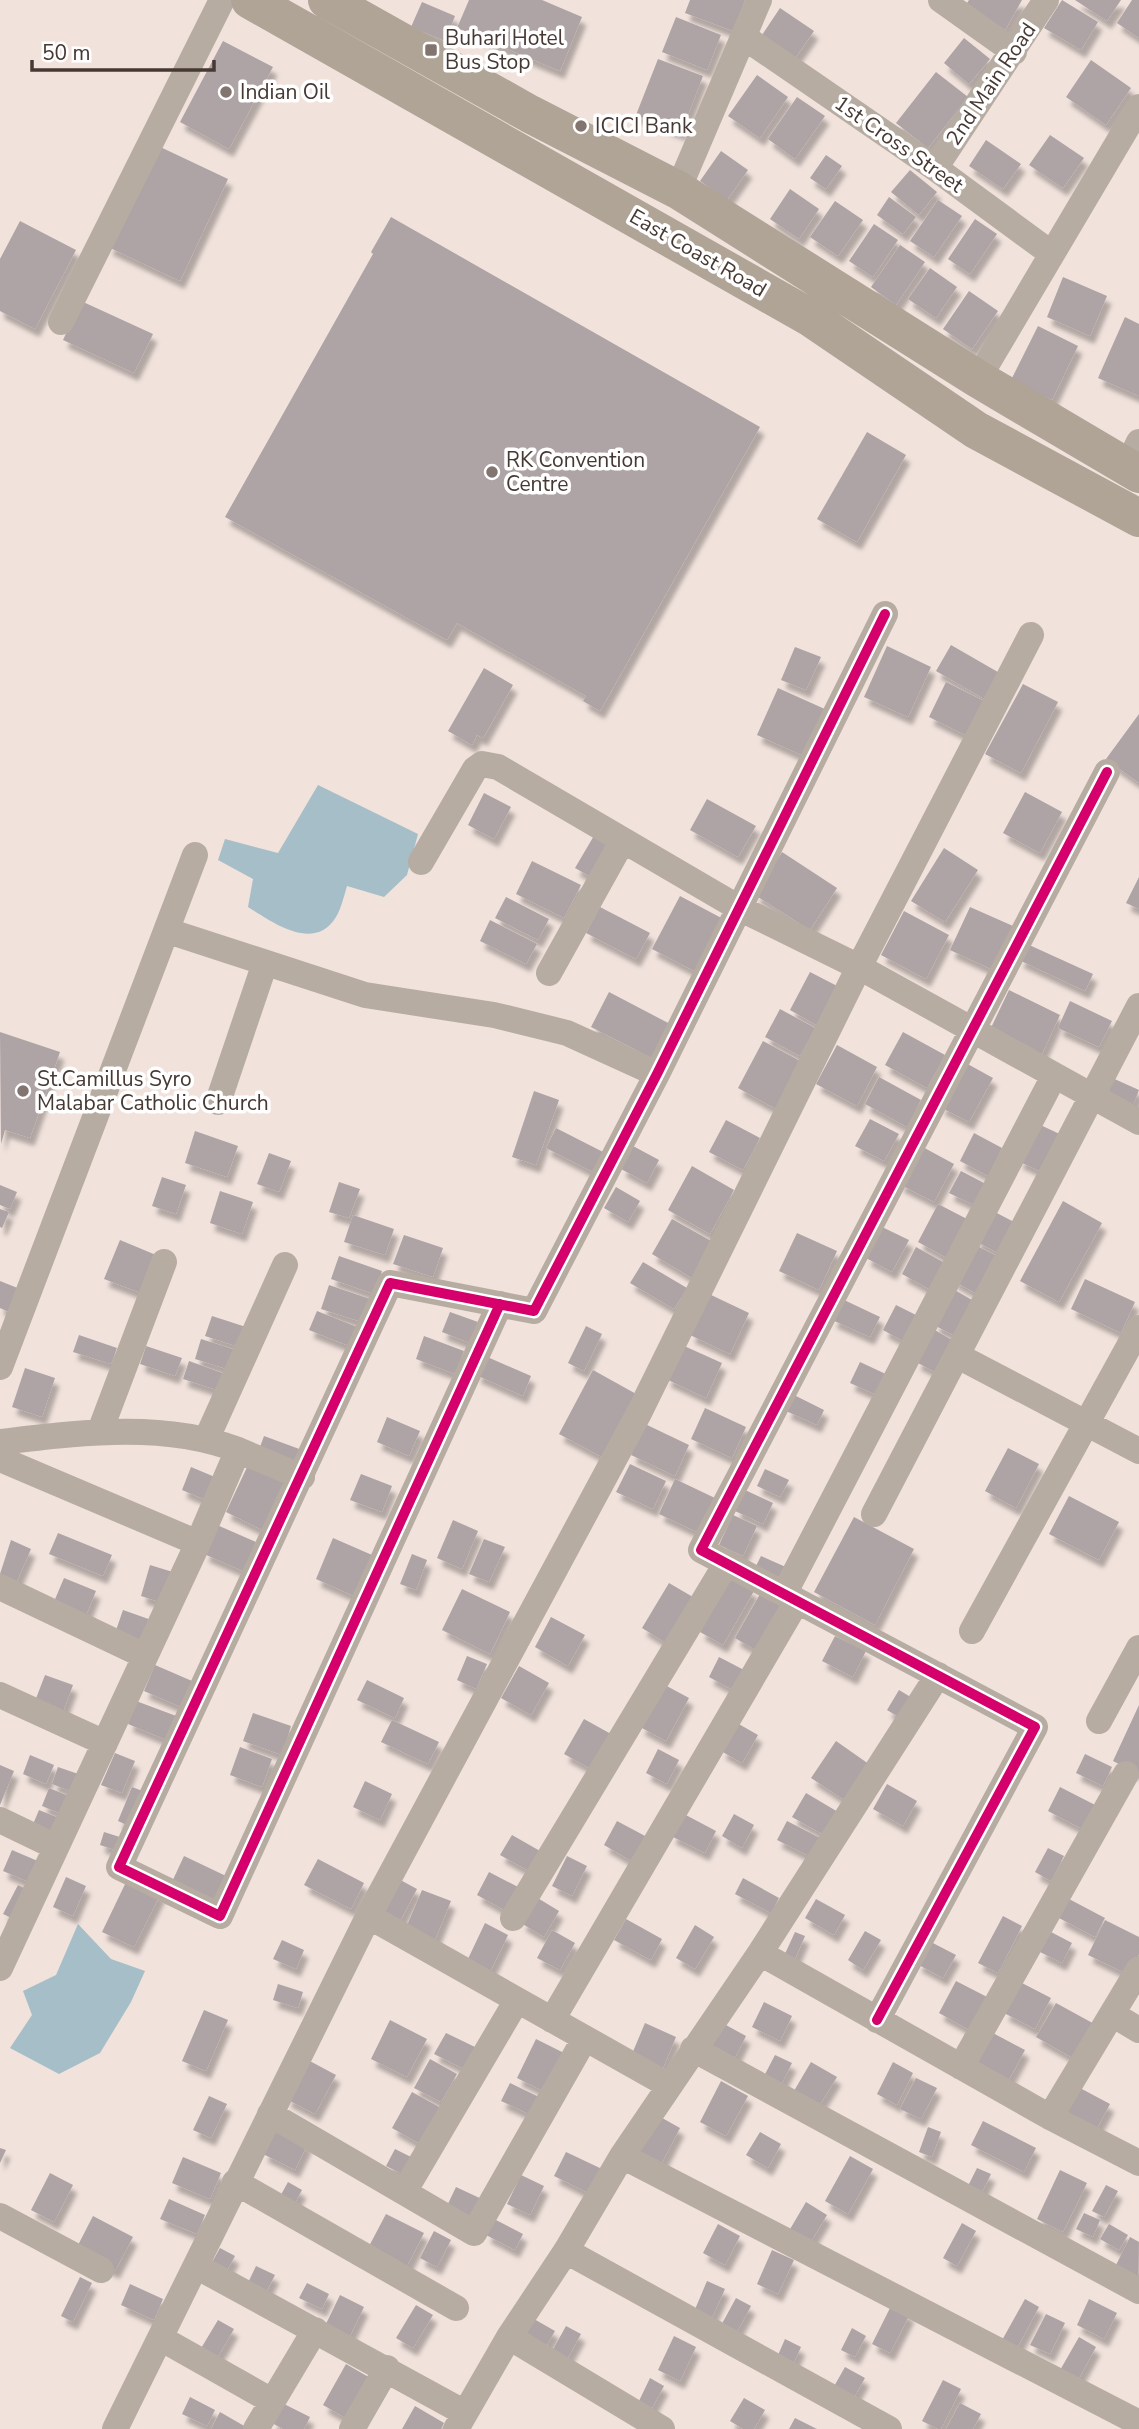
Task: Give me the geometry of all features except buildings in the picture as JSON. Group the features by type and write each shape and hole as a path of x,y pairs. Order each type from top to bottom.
{"main road":[{"name":"East Coast Road","path":"250,0 811,318 976,430 1139,518"},
{"name":"East Coast Road","path":"327,0 530,114 678,190 978,379 1135,461"}],"street":[{"path":"61,321 222,0"},
{"path":"678,190 759,0"},
{"path":"941,0 1014,52"},
{"name":"2nd Main Road","path":"934,168 1014,52 1046,0"},
{"name":"1st Cross Street","path":"744,37 934,168 1052,254"},
{"path":"978,379 1139,107"},
{"path":"500,1304 220,1916 119,1867 390,1283 500,1304 534,1311 657,1074 885,614"},
{"path":"115,2429 162,2339 235,2182 370,1917 639,1413 859,967 1031,635"},
{"path":"421,862 467,779 482,764 498,767 739,908 859,967 1139,1122"},
{"path":"877,2020 1035,1727 701,1550 1107,772"},
{"path":"549,973 623,840"},
{"path":"0,1367 195,855"},
{"path":"168,931 365,995 494,1015 567,1033 657,1074"},
{"path":"218,1102 265,962"},
{"path":"874,1514 1139,1006"},
{"path":"552,2020 791,1598 1054,1076"},
{"path":"100,1431 164,1262"},
{"path":"207,1438 285,1265"},
{"path":"972,1631 1139,1328"},
{"path":"958,1356 1139,1451"},
{"path":"0,1443 100,1431 207,1438 302,1477"},
{"path":"0,1968 9,1923 56,1847 198,1543 238,1450"},
{"path":"0,1459 198,1543"},
{"path":"513,1918 726,1564"},
{"path":"0,1587 145,1656"},
{"path":"1099,1721 1139,1648"},
{"path":"196,2266 387,2368 461,2421 509,2337 566,2251 622,2156 760,1953 938,1675"},
{"path":"0,1696 104,1744"},
{"path":"961,2067 1126,1774"},
{"path":"0,1820 56,1847"},
{"path":"370,1917 668,2085"},
{"path":"760,1953 1050,2117 1139,2163"},
{"path":"1050,2117 1139,1969"},
{"path":"404,2192 517,2000"},
{"path":"1112,2014 1139,2030"},
{"path":"270,2114 474,2233 584,2038"},
{"path":"693,2049 1139,2291"},
{"path":"622,2156 1139,2423"},
{"path":"235,2182 456,2308"},
{"path":"0,2216 101,2270"},
{"path":"566,2251 889,2429"},
{"path":"256,2429 315,2330"},
{"path":"509,2337 663,2429"},
{"path":"162,2339 272,2401"},
{"path":"352,2429 387,2368"}],"water":[{"path":"318,785 418,834 407,875 384,897 347,886 338,914 327,928 305,934 281,926 248,907 253,879 218,860 225,839 278,853"},
{"path":"78,1924 111,1959 145,1971 131,2002 100,2053 59,2074 10,2048 32,2015 23,1991 56,1975"}],"cycle path":[{"path":"500,1304 220,1916 119,1867 390,1283 534,1311 657,1074 885,614"},
{"path":"877,2020 1035,1727 701,1550 1107,772"}],"place":[{"name":"Buhari Hotel Bus Stop","path":"431,50"},
{"name":"Indian Oil","path":"226,92"},
{"name":"ICICI Bank","path":"581,126"},
{"name":"RK Convention Centre","path":"492,472"},
{"name":"St.Camillus Syro Malabar Catholic Church","path":"23,1091"}]}
